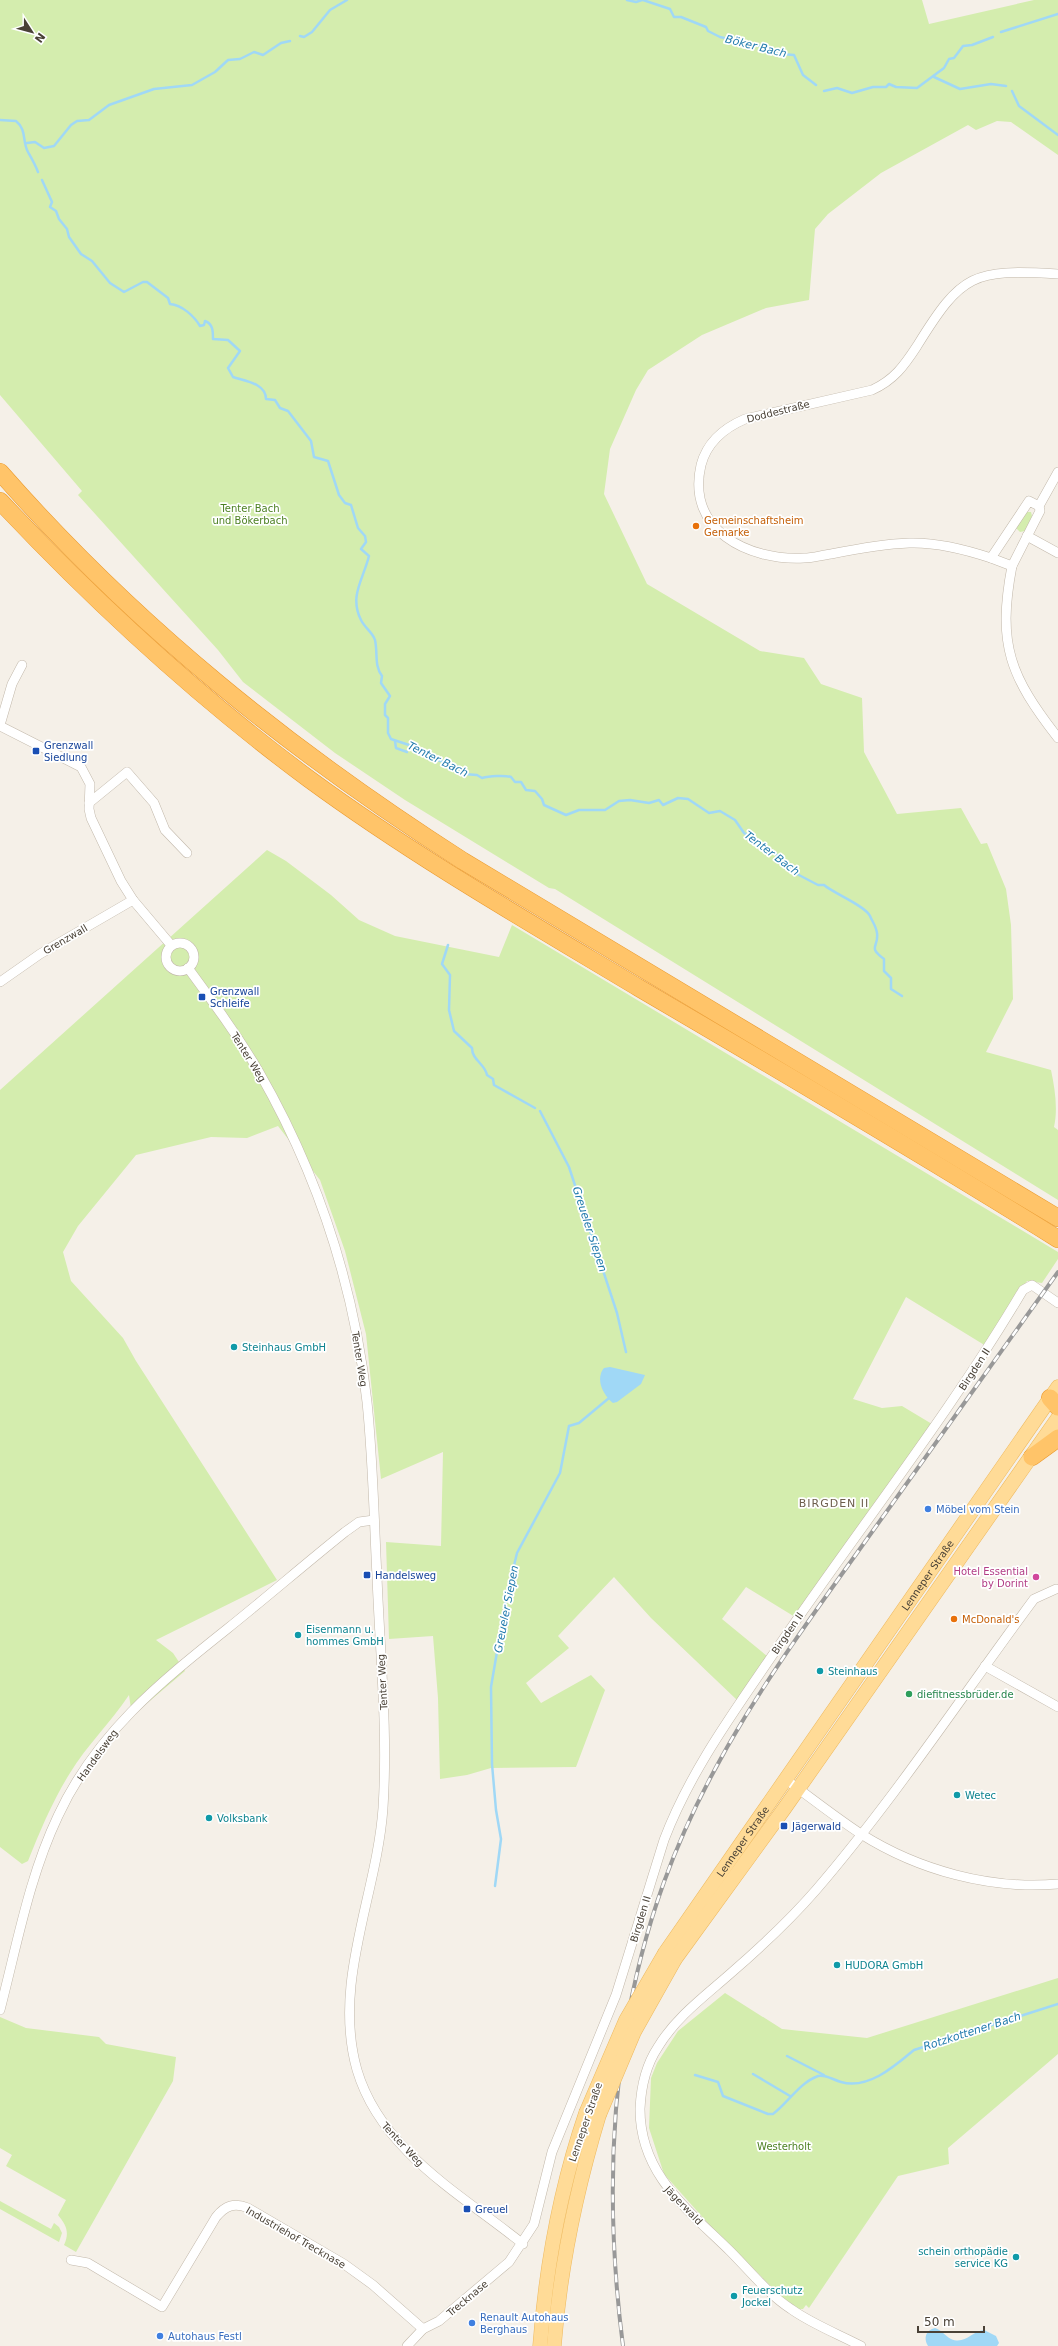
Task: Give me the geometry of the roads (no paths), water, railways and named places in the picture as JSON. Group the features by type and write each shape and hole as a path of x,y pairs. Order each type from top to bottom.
{"highway":[{"path":"0,472 80,558 199,669 277,732 386,812 464,861 1058,1218"},
{"path":"0,500 69,573 171,668 269,749 342,802 448,873 526,921 1058,1238"},
{"path":"1032,1457 1058,1438"}],"main road":[{"name":"Lenneper Straße","path":"554,2346 565,2247 585,2160 593,2114 603,2069 626,2020 670,1956 785,1779 1056,1398"},
{"name":"Lenneper Straße","path":"670,1956 798,1788 1058,1418"},
{"name":"Lenneper Straße","path":"540,2340 557,2214 571,2160 593,2114"}],"street":[{"name":"Doddestraße","path":"1012,566 991,558 949,546 926,544 888,545 804,558 778,557 751,550 727,539 715,529 708,519 699,493 702,463 714,440 727,428 739,422 788,408 872,390 884,384 903,368 945,302 961,287 976,279 1001,272 1058,274"},
{"path":"1058,472 1039,506 1039,513 1012,566 1005,616 1007,638 1014,667 1023,689 1058,738"},
{"path":"991,558 1027,502 1031,502 1039,506"},
{"path":"1027,536 1058,553"},
{"path":"22,666 12,684 0,726 78,765 89,781 90,815 98,836 133,900 171,946"},
{"path":"89,803 128,772 154,803 163,828 187,853"},
{"name":"Grenzwall","path":"0,982 40,954 133,900"},
{"path":"180,942 189,946 194,954 194,959 188,968 179,971 174,970 167,963 166,954 171,946 180,942"},
{"name":"Tenter Weg","path":"188,968 243,1046 269,1090 308,1172 333,1241 352,1314 364,1380 369,1428 374,1520 383,1696 385,1785 380,1837 374,1877 351,1987 350,2038 364,2088 379,2118 395,2138 421,2164 523,2244"},
{"name":"Birgden II","path":"523,2244 537,2216 552,2152 596,2046 620,1982 667,1834 706,1753 836,1562 893,1486 972,1374 1023,1290 1032,1285 1058,1303"},
{"name":"Handelsweg","path":"0,2010 5,1972 36,1871 55,1822 84,1771 118,1724 180,1665 345,1532 359,1522 374,1520"},
{"name":"Jägerwald","path":"861,2346 797,2314 776,2298 667,2188 647,2152 640,2120 640,2100 649,2065 657,2048 681,2017 782,1926 833,1870 1034,1600 1056,1589"},
{"path":"985,1666 1058,1707"},
{"path":"785,1779 861,1834 904,1857 969,1878 1030,1884 1058,1884"},
{"name":"Industriehof Trecknase","path":"71,2260 88,2263 162,2307 216,2217 225,2208 238,2205 248,2208 340,2262 379,2290 423,2329"},
{"name":"Trecknase","path":"407,2346 423,2329 439,2321 509,2262 523,2244"}],"water":[{"path":"610,1367 645,1375 641,1384 617,1402 613,1403 606,1396 600,1382 601,1372 604,1368"},
{"path":"935,2328 940,2330 949,2338 956,2340 964,2339 984,2330 996,2336 999,2343 997,2346 928,2346 926,2343 926,2335 929,2331"}],"waterway":[{"name":"Böker Bach","path":"300,36 304,37 312,32 330,10 347,0"},
{"name":"Böker Bach","path":"627,0 636,2 642,0"},
{"name":"Böker Bach","path":"643,0 670,9 674,17 681,17 706,27 708,31 720,37 764,47 781,54 794,55 803,75 816,85"},
{"name":"Böker Bach","path":"1001,32 1058,14"},
{"name":"Böker Bach","path":"824,91 837,88 852,93 873,87 886,87 889,84 896,87 917,88 944,68 949,59 954,58 963,46 972,45 993,37"},
{"name":"Böker Bach","path":"27,143 35,142 44,148 54,146 71,125 77,121 89,120 109,105 154,89 192,85 215,72 228,60 240,59 254,52 263,55 281,43 290,41"},
{"path":"934,77 960,89 991,84 1006,86"},
{"path":"1012,91 1019,106 1058,135"},
{"name":"Tenter Bach","path":"0,120 16,121 22,128 26,148 38,172"},
{"name":"Tenter Bach","path":"42,180 52,202 50,207 56,211 59,219 67,229 69,237 81,254 92,261 110,283 124,292 143,282 147,282 168,298 170,304 179,306 187,312 200,326 204,325 205,321 208,322 212,328 213,339 228,340 240,351 228,368 233,377 258,386 262,389 266,399 275,400 280,408 288,411 311,441 314,457 328,461 339,495 345,503 351,505 358,528 365,536 366,542 361,549 369,556 358,588 356,603 361,620 373,635 375,640 377,663 382,676 381,683 390,696 385,704 385,715 388,718 388,733 391,739 409,745 426,756 458,767 463,774 477,775 482,778 497,776 511,777 515,782 521,782 526,790 535,791 542,799 544,805 566,815 579,810 605,810 619,801 630,800 649,803 659,800 663,805 678,798 688,799 709,813 720,811 735,820 744,833 777,855 797,874 818,885 824,885 867,912 875,926 877,938 875,949 876,952 884,959 884,971 891,978 891,989 902,996"},
{"name":"Greueler Siepen","path":"395,741 396,748 407,752"},
{"name":"Greueler Siepen","path":"448,945 442,964 450,975 449,1010 454,1031 472,1048 474,1056 484,1068 487,1075 493,1079 494,1085 535,1108"},
{"name":"Greueler Siepen","path":"540,1111 569,1167 617,1313 626,1352"},
{"name":"Greueler Siepen","path":"495,1886 501,1839 496,1810 492,1764 491,1687 506,1599 517,1553 560,1473 569,1426 579,1423 609,1398"},
{"name":"Rotzkottener Bach","path":"695,2075 718,2082 723,2096 768,2114 773,2114 799,2088 811,2079 818,2076 824,2076 851,2084 861,2083 871,2080 890,2069 914,2050 1058,2004"},
{"name":"Rotzkottener Bach","path":"787,2056 824,2075"},
{"name":"Rotzkottener Bach","path":"753,2074 790,2096"}],"railway":[{"path":"623,2346 613,2229 613,2170 616,2112 622,2054 632,1996 646,1939 664,1882 703,1791 751,1707 833,1587 1058,1272"}],"place":[{"name":"Gemeinschaftsheim Gemarke","path":"696,526"},
{"name":"Grenzwall Siedlung","path":"36,751"},
{"name":"Grenzwall Schleife","path":"202,997"},
{"name":"Steinhaus GmbH","path":"234,1347"},
{"name":"Möbel vom Stein","path":"928,1509"},
{"name":"Handelsweg","path":"367,1575"},
{"name":"Hotel Essential by Dorint","path":"1036,1577"},
{"name":"McDonald's","path":"954,1619"},
{"name":"Eisenmann u. hommes GmbH","path":"298,1635"},
{"name":"Steinhaus","path":"820,1671"},
{"name":"diefitnessbrüder.de","path":"909,1694"},
{"name":"Wetec","path":"957,1795"},
{"name":"Volksbank","path":"209,1818"},
{"name":"Jägerwald","path":"784,1826"},
{"name":"HUDORA GmbH","path":"837,1965"},
{"name":"Greuel","path":"467,2209"},
{"name":"schein orthopädie service KG","path":"1016,2257"},
{"name":"Feuerschutz Jockel","path":"734,2296"},
{"name":"Renault Autohaus Berghaus","path":"472,2323"},
{"name":"Autohaus Festl","path":"160,2336"}],"district":[{"name":"BIRGDEN II","path":"834,1503"}],"park label":[{"name":"Tenter Bach und Bökerbach","path":"250,514"},
{"name":"Westerholt","path":"784,2146"}]}
